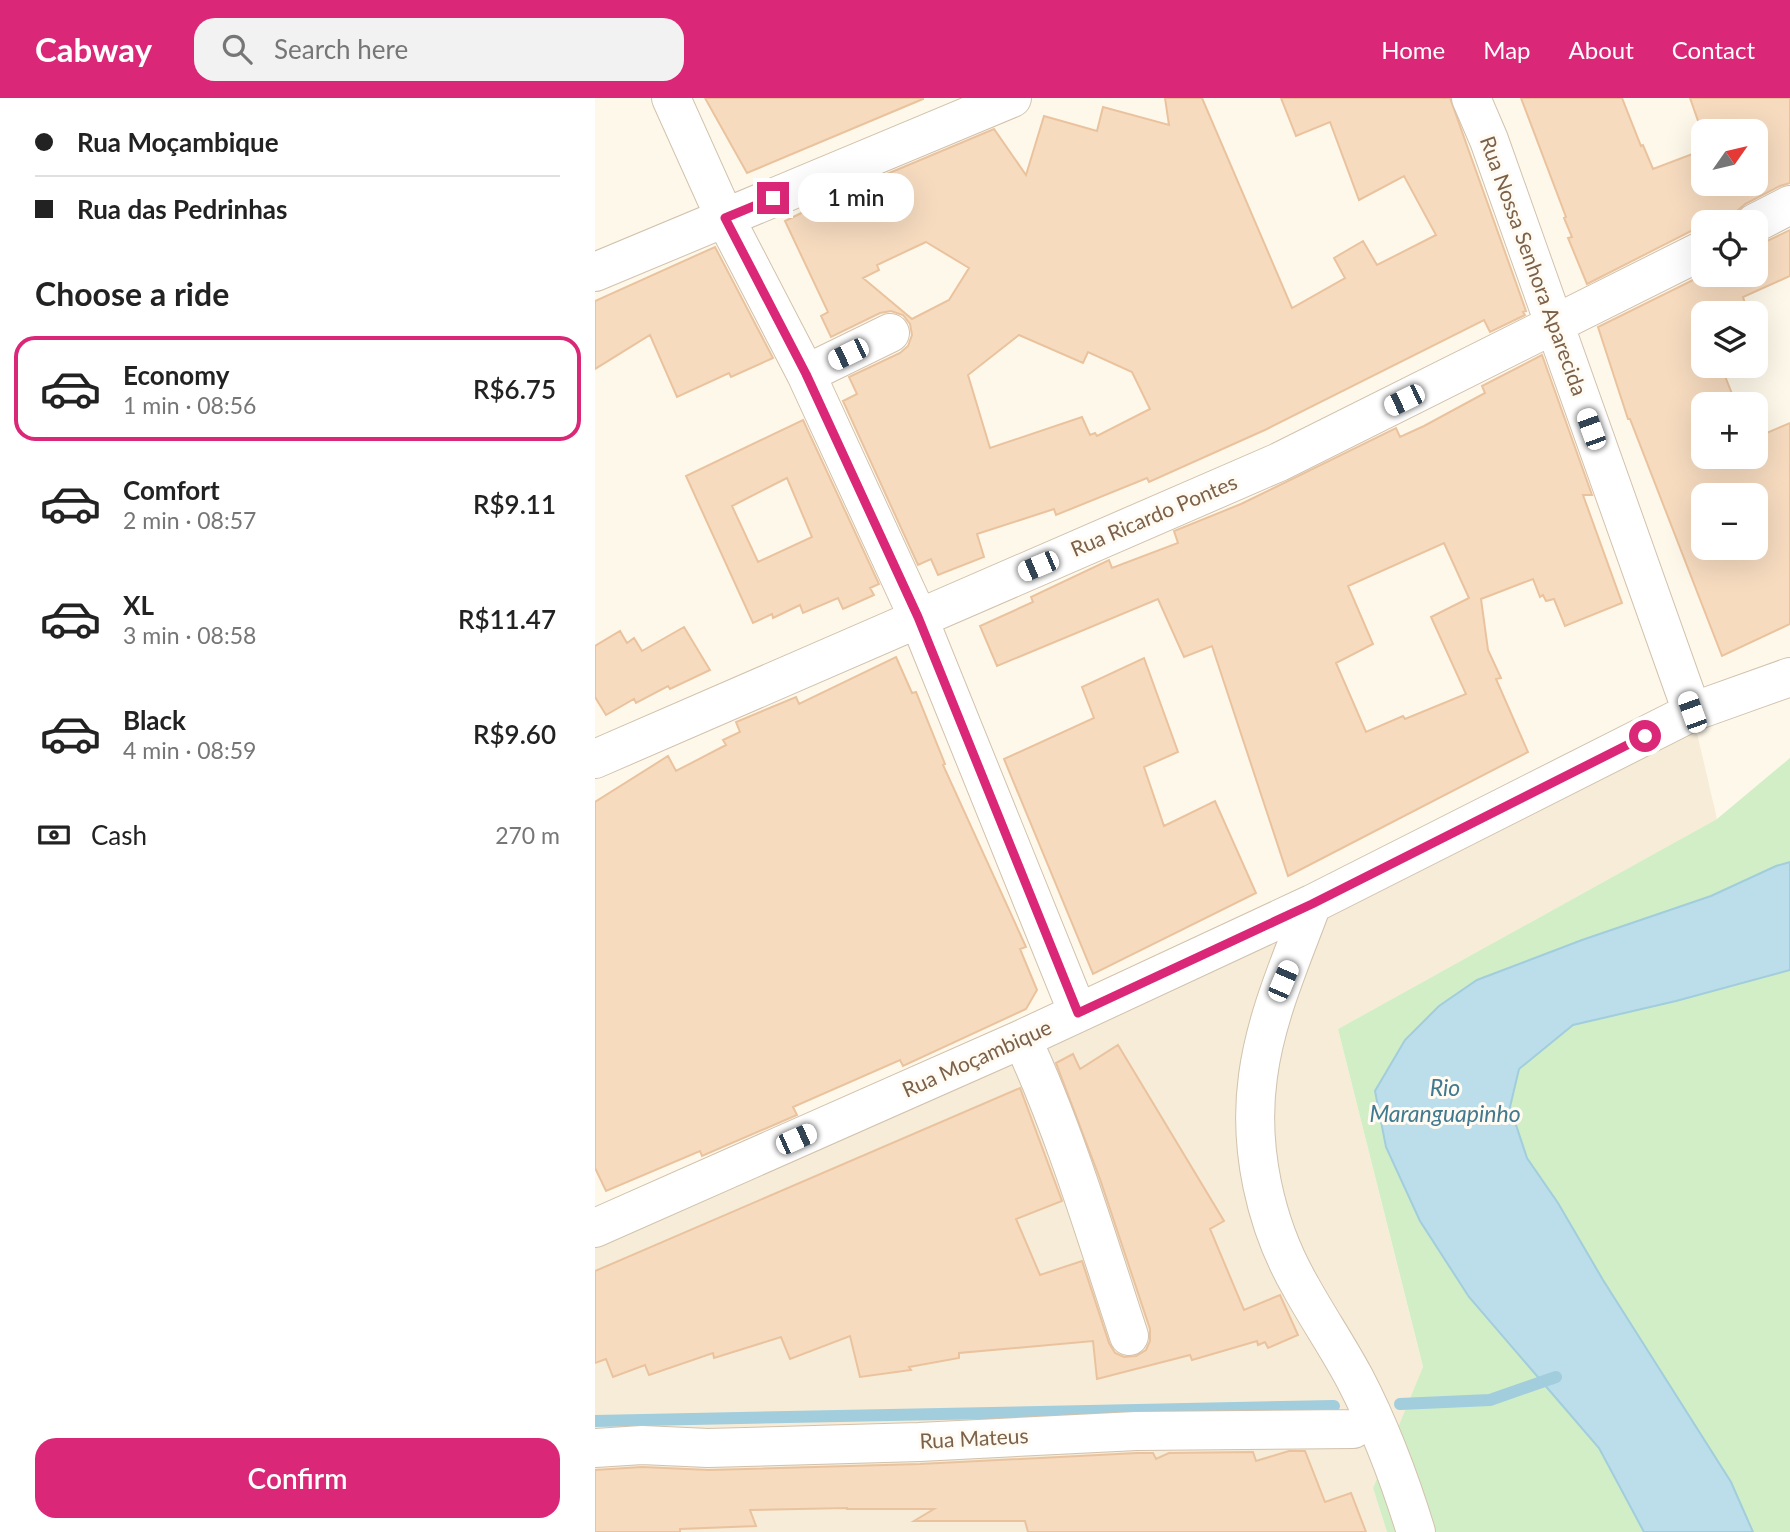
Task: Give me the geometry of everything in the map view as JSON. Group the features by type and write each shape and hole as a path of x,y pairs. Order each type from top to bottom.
{"street":[{"path":"671,98 725,218 806,374 918,617 1078,1013"},
{"path":"595,272 1012,98"},
{"name":"Rua Nossa Senhora Aparecida","path":"1471,98 1489,140 1692,712"},
{"path":"1768,216 1790,205"},
{"name":"Rua Ricardo Pontes","path":"595,759 1279,463 1691,256"},
{"path":"806,374 890,333"},
{"name":"Rua Moçambique","path":"595,1228 1022,1039 1312,904 1692,712 1790,677"},
{"path":"1312,904 1275,1000 1264,1039 1257,1078 1258,1162 1267,1205 1281,1247 1300,1287 1324,1323 1356,1381 1384,1442 1416,1532"},
{"path":"1022,1039 1038,1074 1085,1202 1129,1336"},
{"name":"Rua Mateus","path":"595,1448 642,1445 708,1448 919,1442 1136,1431 1353,1429"}],"shaded area":[{"path":"1692,712 1717,819 1338,1029 1423,1368 1373,1488 1387,1532 595,1532 595,1228"}],"green space":[{"path":"1790,758 1790,862 1711,896 1582,940 1439,1006 1406,1040 1375,1091 1469,1297 1599,1448 1644,1532 1387,1532 1373,1488 1423,1367 1338,1029 1717,819"},
{"path":"1790,970 1790,1532 1753,1532 1731,1482 1603,1280 1558,1203 1527,1158 1510,1107 1519,1069 1573,1025"}],"water":[{"name":"Rio Maranguapinho","path":"1790,862 1790,970 1573,1025 1519,1069 1510,1107 1527,1158 1558,1203 1603,1280 1731,1482 1753,1532 1644,1532 1599,1448 1469,1297 1420,1221 1386,1147 1375,1091 1405,1040 1439,1006 1477,980 1582,940 1711,896"}],"building":[{"path":"705,98 923,98 923,99 747,173"},
{"path":"1165,98 1202,98 1292,308 1345,278 1334,258 1363,241 1377,265 1436,235 1404,176 1359,200 1330,122 1296,136 1281,98 1450,98 1526,311 1523,312 1525,315 1490,332 1484,320 1267,429 1149,482 1147,478 1056,515 1054,509 977,534 984,557 938,575 931,559 918,565 843,401 857,394 849,377 900,353 908,346 912,335 910,324 903,315 891,311 880,313 831,337 821,316 828,312 785,221 844,192 994,129 1026,175 1044,116 1097,131 1103,107 1169,125","holes":["926,242 969,268 949,300 912,319 863,278 879,270 877,265","1019,335 1083,363 1088,352 1132,372 1150,409 1097,436 1095,433 1090,435 1082,417 990,448 968,375"]},
{"path":"1521,98 1622,98 1653,169 1691,155 1691,196 1761,196 1738,210 1691,210 1691,231 1587,284 1568,238 1572,237 1564,218 1566,217"},
{"path":"1690,98 1790,98 1790,183 1768,192 1768,119 1697,119"},
{"path":"1790,230 1790,276 1768,286 1768,241"},
{"path":"715,247 773,358 731,377 729,373 677,397 650,335 595,369 595,301"},
{"path":"1691,281 1691,287 1765,287 1743,297 1744,301 1691,301 1691,378 1726,378 1731,392 1691,392 1691,469 1768,469 1768,432 1790,423 1790,624 1722,656 1628,419 1598,327"},
{"path":"1542,355 1592,495 1583,495 1622,603 1565,626 1554,599 1546,601 1543,595 1540,597 1533,579 1481,599 1488,650 1501,678 1496,679 1528,752 1288,876 1212,646 1184,657 1158,599 997,666 980,626 1033,602 1031,597 1109,560 1112,568 1178,543 1174,531 1241,504 1396,428 1400,437 1424,426 1485,393 1482,386","holes":["1444,543 1469,598 1431,617 1466,694 1366,732 1336,663 1373,644 1348,586"]},
{"path":"803,420 879,584 870,588 874,595 843,609 838,598 803,613 800,605 773,618 772,614 753,623 686,476","holes":["787,478 812,537 758,562 732,506"]},
{"path":"684,627 710,670 670,689 668,686 636,703 634,699 606,715 595,697 595,646 620,631 627,643 634,638 642,651"},
{"path":"896,657 912,693 916,692 945,764 943,765 1026,947 1020,949 1037,990 1026,1009 903,1066 900,1060 793,1107 797,1115 702,1156 700,1151 606,1191 595,1168 595,802 668,756 676,771 726,745 723,740 740,732 736,722 796,697 799,704"},
{"path":"1144,658 1178,752 1144,767 1164,826 1215,801 1256,893 1093,974 1004,759 1094,718 1082,687"},
{"path":"1118,1045 1224,1221 1210,1229 1244,1310 1280,1295 1298,1335 1268,1348 1265,1342 1258,1345 1257,1341 1192,1360 1190,1355 1097,1379 1093,1341 959,1353 959,1358 909,1367 911,1370 860,1377 850,1336 790,1359 781,1337 714,1358 713,1353 649,1375 645,1365 613,1377 606,1359 595,1363 595,1271 1020,1088 1062,1201 1016,1219 1040,1275 1082,1261 1109,1343 1115,1353 1124,1357 1136,1356 1146,1350 1150,1341 1150,1329 1100,1179 1056,1063 1073,1054 1080,1069"},
{"path":"1289,1451 1305,1451 1325,1502 1351,1493 1366,1532 1028,1532 1025,1521 914,1521 934,1509 847,1508 750,1510 756,1526 680,1529 680,1532 595,1532 595,1470 642,1467 709,1470 920,1464 1137,1453 1153,1453 1156,1459 1169,1453 1253,1452 1256,1461"}],"waterway":[{"path":"1400,1404 1490,1400 1556,1377"},
{"path":"595,1421 1334,1406"}],"route":[{"path":"773,198 725,218 806,374 918,617 1078,1013 1312,904 1645,736"}]}
